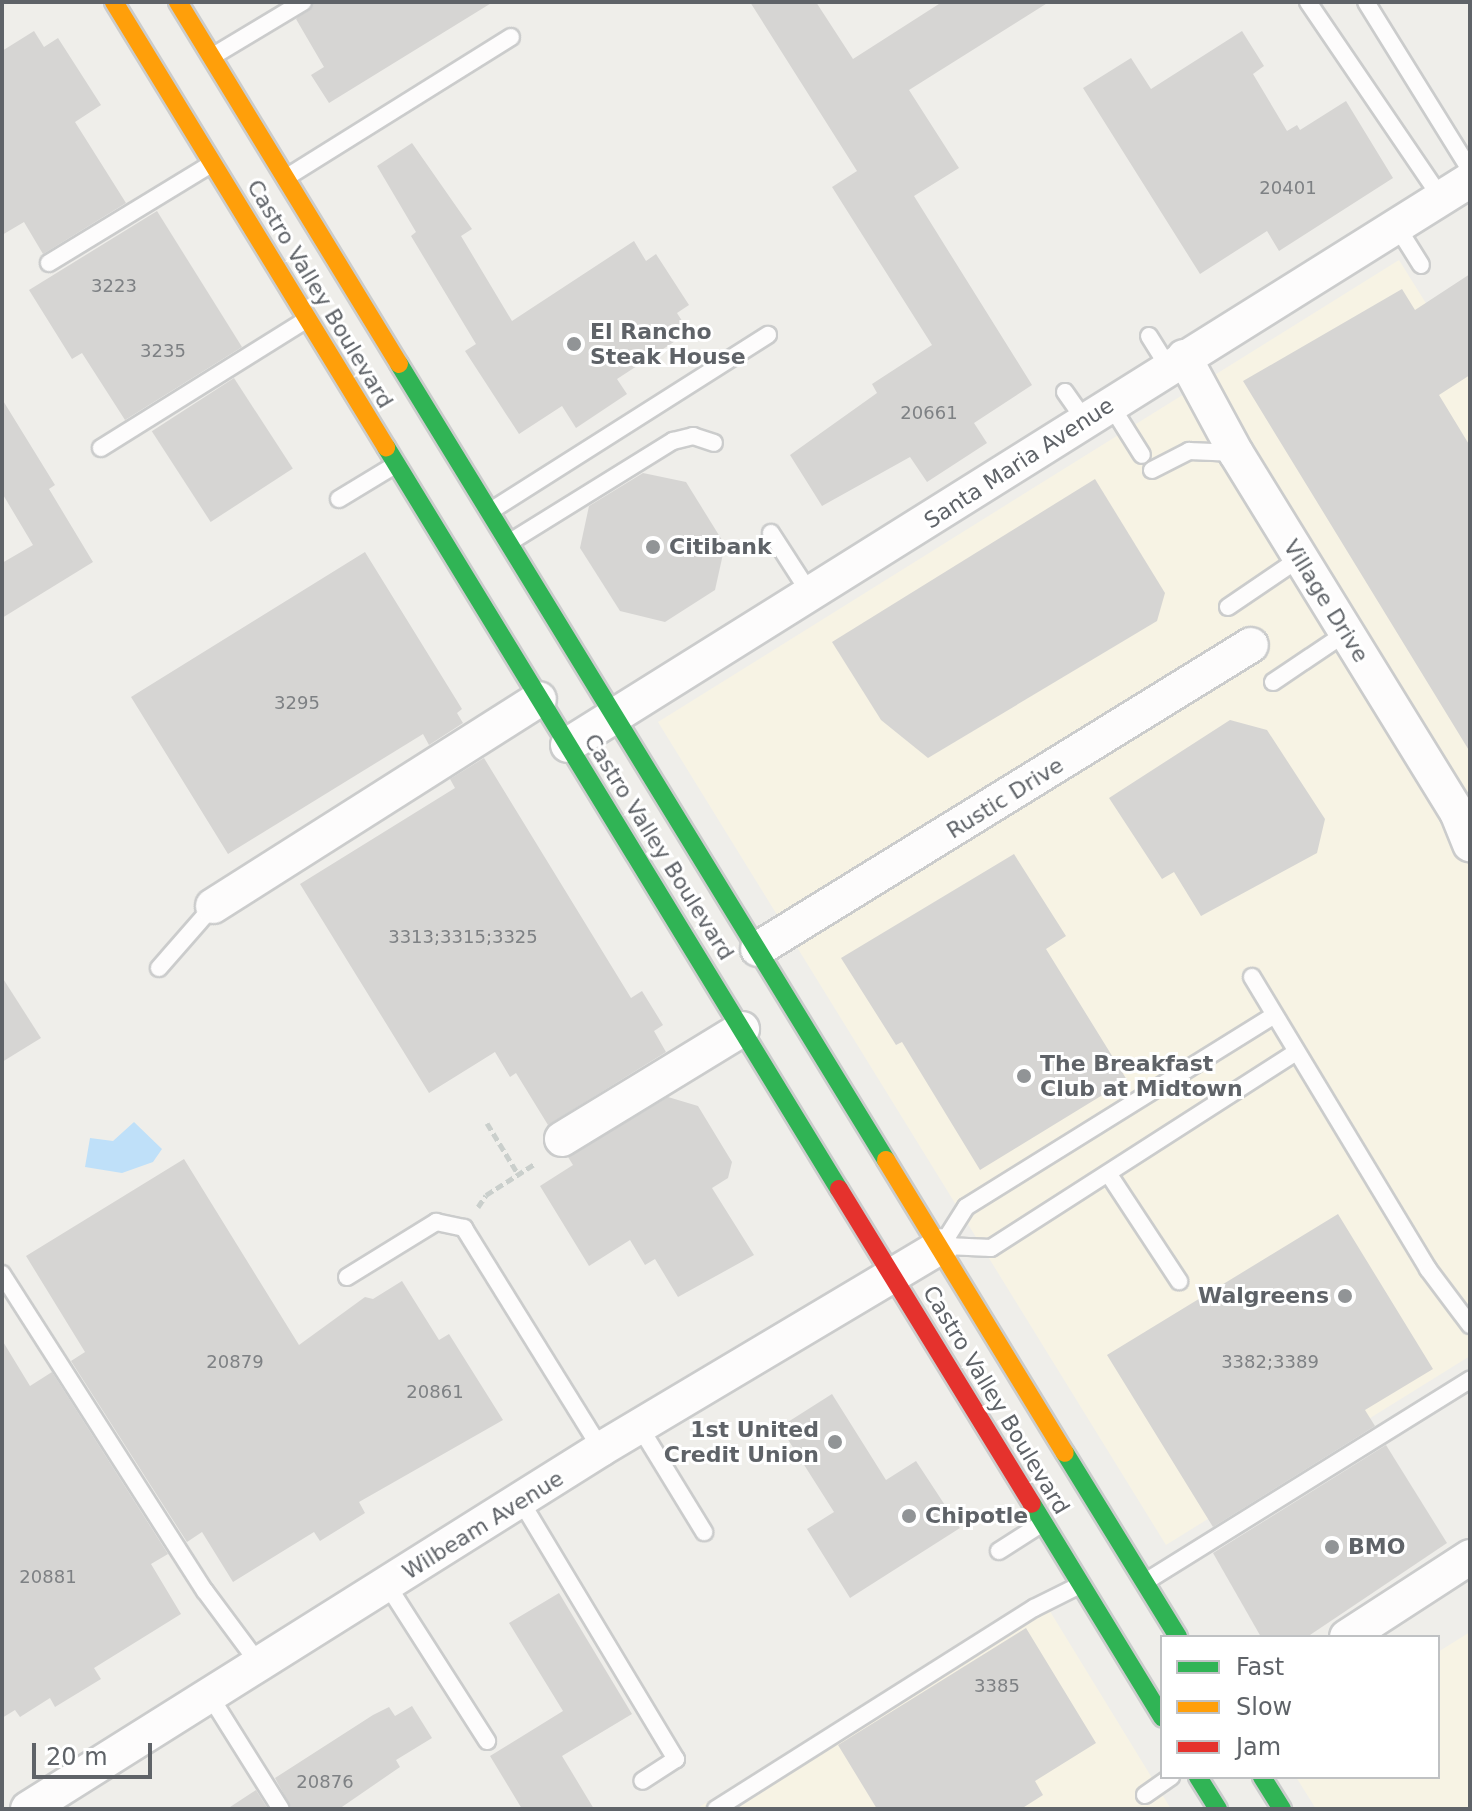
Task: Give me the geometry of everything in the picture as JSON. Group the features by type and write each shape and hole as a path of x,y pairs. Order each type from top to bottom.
{"main road":[{"name":"Castro Valley Boulevard","path":"114,2 1160,1714"},
{"name":"Castro Valley Boulevard","path":"178,2 1177,1635"},
{"path":"1199,1779 1218,1809"},
{"path":"1263,1779 1282,1809"}],"street":[{"name":"Santa Maria Avenue","path":"568,745 1470,180"},
{"name":"Village Drive","path":"1176,362 1236,453 1457,812 1470,843"},
{"name":"Rustic Drive","path":"758,949 1251,645"},
{"path":"213,906 539,699"},
{"path":"562,1139 742,1029"},
{"name":"Wilbeam Avenue","path":"28,1809 522,1503 601,1449 641,1429 941,1246"},
{"path":"1350,1635 1470,1557"}],"lane":[{"path":"211,57 303,2"},
{"path":"1308,2 1441,198"},
{"path":"1366,2 1470,170"},
{"path":"285,177 511,37"},
{"path":"49,263 212,164"},
{"path":"1396,225 1421,265"},
{"path":"101,448 307,319"},
{"path":"490,511 768,335"},
{"path":"1149,336 1176,362"},
{"path":"1065,392 1098,413 1142,455"},
{"path":"510,543 673,441 693,436 714,443"},
{"path":"1152,470 1189,451 1236,453"},
{"path":"339,499 396,464"},
{"path":"771,533 811,595"},
{"path":"1228,607 1300,558"},
{"path":"1273,682 1346,633"},
{"path":"159,968 213,906"},
{"path":"1252,977 1428,1269 1470,1325"},
{"path":"941,1246 966,1207 1274,1015"},
{"path":"941,1246 991,1248 1110,1176 1296,1052"},
{"path":"1110,1176 1179,1281"},
{"path":"347,1277 436,1222 464,1228 601,1449"},
{"path":"2,1274 205,1591 260,1665"},
{"path":"1144,1582 1470,1380"},
{"path":"641,1429 704,1532"},
{"path":"522,1503 676,1759 642,1781"},
{"path":"999,1551 1043,1523"},
{"path":"716,1809 1034,1608 1080,1585"},
{"path":"388,1586 487,1741"},
{"path":"210,1696 281,1809"},
{"path":"1145,1795 1168,1779"}],"path":[{"path":"487,1123 518,1174"},
{"path":"464,1228 486,1195 550,1155 562,1139"}],"shaded area":[{"path":"1399,260 1470,374 1470,1356 1166,1545 658,722"},
{"path":"1040,1595 1171,1809 696,1809"},
{"path":"1470,1632 1470,1809 1316,1809 1297,1779 1440,1779 1440,1651"}],"water":[{"path":"134,1122 162,1149 153,1162 122,1173 85,1167 90,1138 113,1141"}],"building":[{"path":"314,2 493,2 329,103 311,75 324,67 296,19"},
{"path":"750,2 816,2 853,59 942,2 1049,2 909,90 959,168 914,196 1032,385 974,423 987,443 927,482 910,457 822,506 790,455 877,393 872,384 932,345 832,187 857,171"},
{"path":"34,31 44,47 58,38 101,105 75,122 126,203 43,254 24,222 2,235 2,51"},
{"path":"1242,31 1264,66 1253,74 1287,131 1297,125 1300,130 1346,101 1393,178 1279,251 1267,231 1200,274 1083,88 1131,58 1151,89"},
{"name":"El Rancho Steak House","path":"412,143 472,229 461,236 512,321 634,241 646,261 656,254 689,305 677,313 686,327 680,331 683,336 617,379 627,394 576,428 562,406 519,434 465,351 476,344 411,236 416,232 377,166"},
{"path":"157,211 242,347 125,420 82,353 72,359 29,290"},
{"path":"1470,274 1470,375 1439,395 1470,446 1470,752 1243,381 1402,289 1415,310"},
{"path":"234,378 293,469 211,522 152,431"},
{"path":"2,399 55,485 49,489 93,562 2,618 2,563 33,545 2,493"},
{"name":"Citibank","path":"643,473 686,482 725,545 715,590 665,622 620,611 580,548 589,506"},
{"path":"1095,479 1165,593 1157,621 928,758 881,720 832,642"},
{"path":"365,552 462,709 457,713 463,723 429,745 423,734 228,854 131,697"},
{"path":"1230,720 1267,730 1325,819 1317,853 1201,916 1174,872 1162,879 1109,798"},
{"path":"484,758 631,998 642,991 663,1025 654,1031 666,1052 548,1125 516,1073 510,1077 495,1052 429,1093 300,884 455,788 450,779"},
{"path":"1014,854 1066,936 1046,949 1127,1080 980,1170 902,1042 896,1045 841,958"},
{"path":"2,977 41,1038 2,1062"},
{"path":"668,1097 698,1106 732,1162 728,1178 712,1188 754,1255 678,1297 655,1259 645,1265 630,1240 589,1266 540,1186 573,1165 568,1157"},
{"path":"184,1159 299,1345 365,1297 373,1299 402,1281 439,1340 449,1334 503,1420 359,1502 365,1513 320,1541 314,1532 233,1582 202,1532 187,1542 71,1361 85,1352 26,1256"},
{"name":"Walgreens","path":"1338,1214 1433,1369 1365,1410 1375,1426 1213,1527 1107,1355"},
{"path":"2,1340 30,1386 52,1372 168,1554 151,1564 181,1614 94,1668 101,1679 55,1707 50,1698 20,1717 15,1710 2,1718"},
{"path":"832,1394 886,1480 916,1461 960,1528 850,1598 807,1529 834,1512 780,1427"},
{"name":"BMO","path":"1386,1445 1447,1543 1310,1635 1260,1635 1213,1553"},
{"path":"559,1593 632,1714 562,1756 594,1809 522,1809 490,1756 563,1711 509,1623"},
{"path":"1026,1628 1096,1743 1035,1781 1043,1795 1021,1809 877,1809 838,1745"},
{"path":"412,1706 432,1738 396,1760 400,1767 339,1809 292,1809 275,1778 373,1715 389,1707 395,1716"},
{"path":"256,1790 268,1809 227,1809"}],"traffic: fast":[{"path":"399,364 886,1160"},
{"path":"386,447 839,1189"},
{"path":"1065,1453 1177,1635"},
{"path":"1032,1504 1160,1714"},
{"path":"1199,1779 1218,1809"},
{"path":"1263,1779 1282,1809"}],"traffic: slow":[{"path":"114,2 386,447"},
{"path":"178,2 399,364"},
{"path":"886,1160 1065,1453"}],"traffic: jam":[{"path":"839,1189 1032,1504"}],"place":[{"name":"El Rancho Steak House","path":"574,344"},
{"name":"Citibank","path":"653,547"},
{"name":"The Breakfast Club at Midtown","path":"1024,1076"},
{"name":"Walgreens","path":"1345,1296"},
{"name":"1st United Credit Union","path":"835,1442"},
{"name":"Chipotle","path":"909,1516"},
{"name":"BMO","path":"1332,1547"}]}
